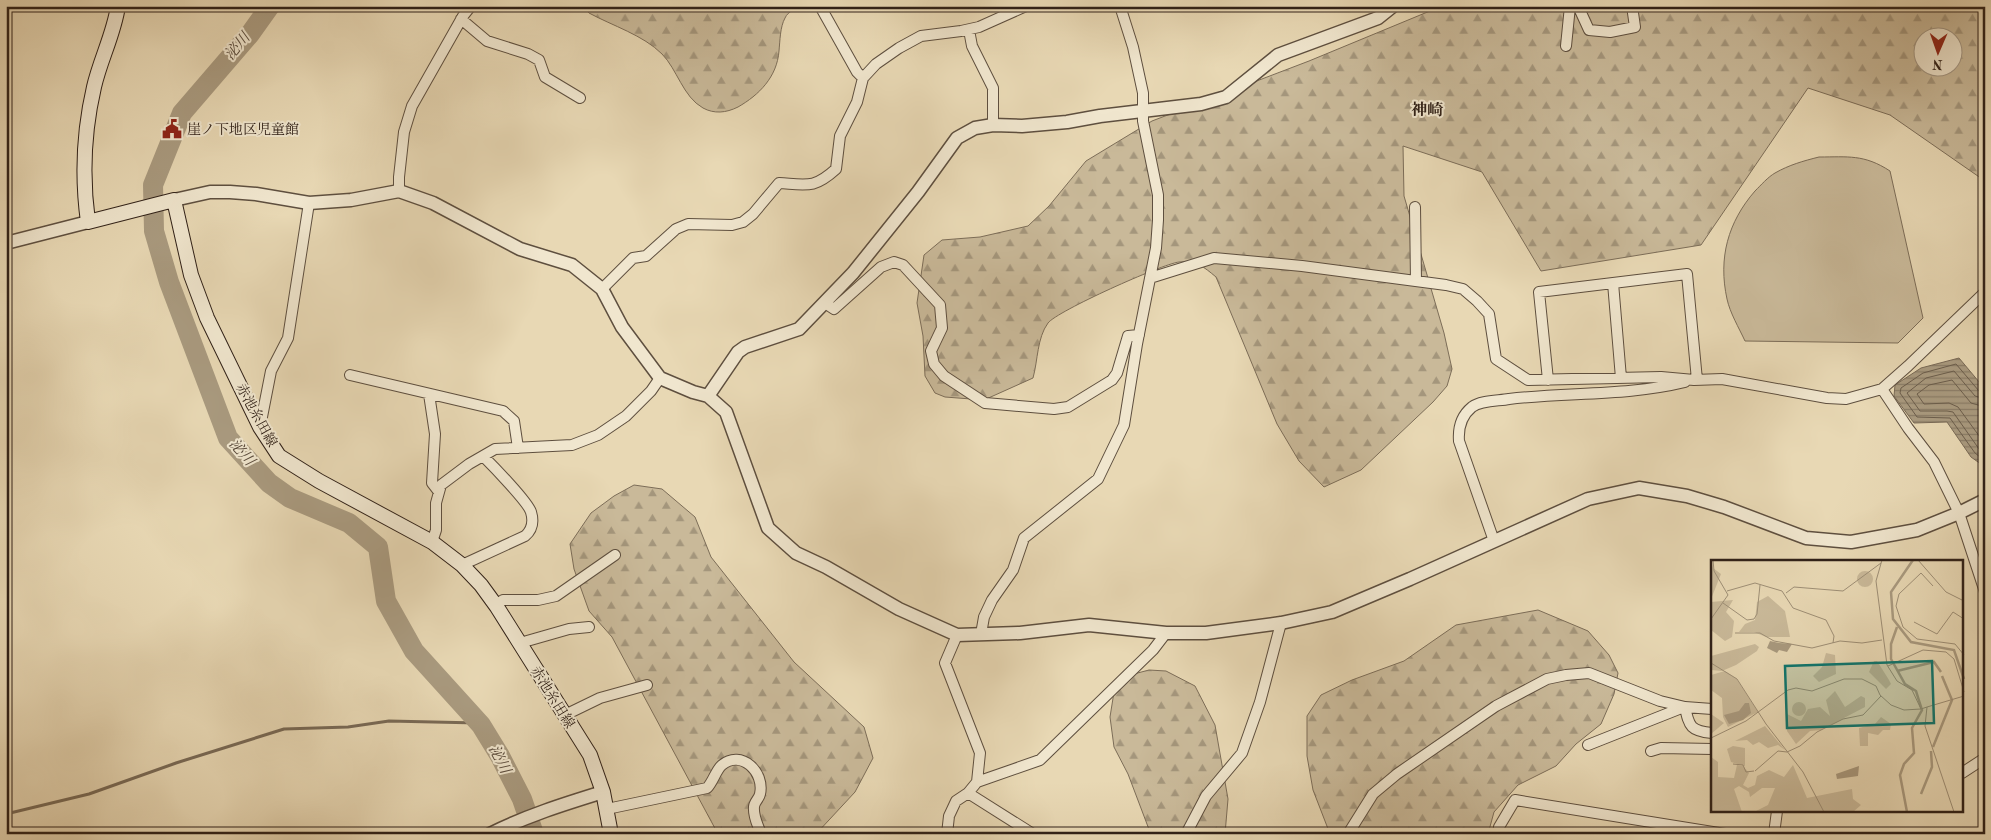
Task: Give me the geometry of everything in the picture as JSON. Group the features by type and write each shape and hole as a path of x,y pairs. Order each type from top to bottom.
{"main road":[{"path":"118,6 94,88 87,131 84,173 88,222 170,201"},
{"name":"赤池糸田線","path":"170,201 191,275 207,318 260,426 280,456 319,481 432,542 462,565 480,585 520,643 590,755 603,792 611,834"}],"street":[{"path":"400,191 399,177 404,132 412,106 461,18 471,6"},
{"path":"820,6 857,72 863,78"},
{"path":"602,289 633,258 646,256 676,229 682,226 688,224 732,225 743,222 753,214 779,183 812,185 823,181 836,169 840,136 857,102 863,78 876,64 898,48 921,36 979,27 1026,6"},
{"path":"981,634 984,617 992,600 1013,570 1024,538 1098,479 1124,425 1156,248 1158,195 1143,121 1143,92 1133,47 1120,6"},
{"path":"708,396 738,352 799,329 825,303 880,240 957,138 975,128 993,125 1022,126 1067,122 1201,104 1226,97 1278,55 1378,18 1393,6"},
{"path":"1566,46 1570,6"},
{"path":"1578,6 1589,30 1610,32 1634,27 1632,6"},
{"path":"461,18 486,41 528,54 539,60 544,76 580,98"},
{"path":"969,30 972,46 993,88 993,125"},
{"path":"170,201 210,192 230,192 256,194 309,203 350,200 400,191 433,203 520,249 572,265 602,289 622,327 660,378 693,392 708,396 726,412 768,528 796,553 826,567 899,609 957,635 1020,633 1089,625 1166,633 1206,633 1332,612 1494,542 1588,498 1639,488 1687,496 1806,538 1851,542 1917,530 1985,500"},
{"path":"260,426 270,371 288,338 309,203"},
{"path":"1415,207 1416,281"},
{"path":"6,243 88,222"},
{"path":"1150,278 1214,258 1302,266 1446,285 1462,289 1489,314 1496,360 1528,380 1661,377 1695,380 1722,379 1826,398 1846,399 1882,390 1985,292"},
{"path":"825,303 834,309 881,267 894,262 903,265 940,305 942,328 931,351 934,364 944,376 985,403 1054,409 1068,407 1112,380 1117,373 1128,336 1139,335"},
{"path":"1548,380 1539,292 1687,274 1695,380"},
{"path":"1613,283 1621,378"},
{"path":"350,375 503,411 514,421 518,448"},
{"path":"432,542 436,530 436,503 441,485 495,449 572,445 598,435 626,416 651,391 660,378"},
{"path":"1494,542 1459,441 1458,428 1465,415 1473,406 1542,395 1660,388 1695,380"},
{"path":"1882,390 1934,462 1959,513 1985,592"},
{"path":"429,394 435,434 432,484 439,492"},
{"path":"462,565 525,536 531,531 533,524 531,511 483,456"},
{"path":"495,605 503,600 538,600 556,596 615,555"},
{"path":"1186,834 1206,796 1242,753 1260,702 1281,622"},
{"path":"520,643 569,629 589,627"},
{"path":"947,834 949,816 956,801 968,793 978,782 1040,760 1153,650 1166,633"},
{"path":"957,635 945,663 980,753 978,782"},
{"path":"1348,834 1373,794 1398,774 1496,706 1547,679 1589,673 1660,701 1685,707 1711,709"},
{"path":"565,715 600,698 647,685"},
{"path":"1685,707 1688,724 1697,732 1711,733"},
{"path":"1588,745 1685,707"},
{"path":"1651,751 1662,748 1711,749"},
{"path":"1964,772 1985,758"},
{"path":"607,809 707,788 714,780 720,766 732,760 742,760 752,765 760,780 760,794 754,805 754,816 761,834"},
{"path":"490,834 546,810 603,792"},
{"path":"968,793 1033,834"},
{"path":"1498,834 1499,827 1515,800 1725,834"},
{"path":"1774,834 1777,812"}],"green space":[{"path":"582,6 803,6 790,12 783,22 778,60 766,84 753,97 738,107 720,112 707,110 696,103 685,90 667,60 654,47 637,36 589,13"},
{"path":"1442,6 1985,6 1985,181 1890,115 1808,88 1701,245 1541,271 1482,172 1403,146 1404,196 1444,333 1452,369 1447,386 1433,402 1361,470 1324,487 1299,461 1277,424 1216,277 1204,267 1195,263 1179,262 1153,271 1110,289 1056,317 1044,329 1033,378 984,400 945,397 935,393 925,376 923,336 917,303 924,255 942,240 980,237 1028,226 1049,206 1086,161 1152,121 1309,61"},
{"path":"1819,157 1864,159 1890,171 1923,318 1898,343 1745,341 1732,315 1727,299 1724,269 1728,241 1738,215 1755,191 1772,175 1791,165"},
{"path":"634,485 662,489 695,517 711,557 794,662 864,727 873,758 855,792 816,834 718,834 612,637 589,611 574,569 570,544 591,513 614,496"},
{"path":"1538,610 1588,631 1609,655 1618,673 1614,694 1601,724 1576,744 1556,766 1518,785 1494,812 1488,834 1330,834 1313,790 1307,756 1307,716 1321,695 1352,680 1404,661 1456,625"},
{"path":"1149,670 1166,671 1195,686 1215,725 1228,799 1225,834 1151,834 1150,832 1128,774 1114,747 1110,717 1114,692 1130,675"}],"water":[{"path":"1959,358 1985,389 1985,467 1971,457 1947,422 1914,423 1894,396 1895,385 1921,368"}],"waterway":[{"name":"泌川","path":"270,6 250,34 182,113 153,185 154,231 169,282 228,438 269,483 290,498 349,523 378,547 386,601 414,651 481,725 500,756 522,799 534,834"},
{"path":"6,814 89,794 176,763 284,729 348,727 389,721 478,723"}],"place":[{"name":"崖ノ下地区児童館","path":"172,129"}],"district":[{"name":"神崎","path":"1427,109"}]}
